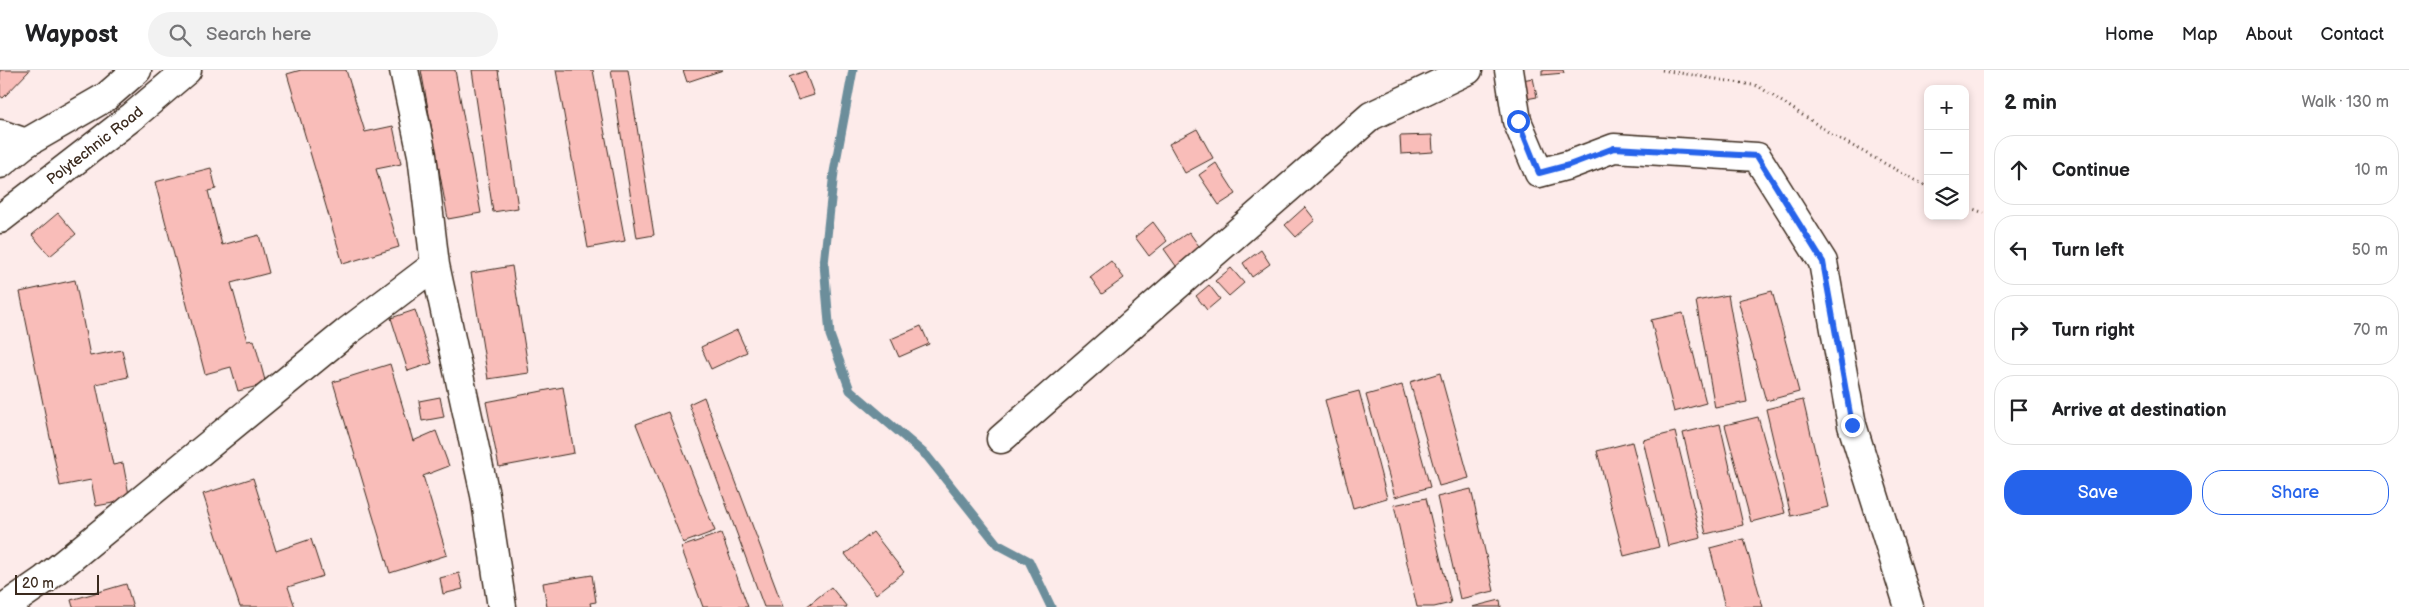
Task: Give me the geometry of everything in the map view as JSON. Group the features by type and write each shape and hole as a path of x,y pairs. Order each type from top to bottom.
{"street":[{"name":"Polytechnic Road","path":"0,164 26,143 106,97 137,70"},
{"name":"Polytechnic Road","path":"0,219 133,116 187,70"},
{"path":"404,70 422,156 435,265 485,495 502,607"},
{"path":"1001,439 1371,116 1468,70"},
{"path":"1509,70 1518,121 1539,173 1569,165 1614,148 1757,156 1823,262 1852,425 1909,607"},
{"path":"0,134 26,143"},
{"path":"6,607 44,580 348,331 435,265"}],"path":[{"path":"1662,70 1758,86 1836,137 1924,185"},
{"path":"1969,207 1984,213"}],"building":[{"path":"0,70 30,70 3,98 0,96"},
{"path":"301,70 346,70 365,132 393,126 401,164 376,169 399,247 343,264 287,74"},
{"path":"421,70 455,70 481,213 448,219"},
{"path":"472,70 498,70 518,208 493,212"},
{"path":"556,70 593,70 625,241 588,248"},
{"path":"611,70 628,70 654,235 637,238"},
{"path":"683,70 723,70 687,82"},
{"path":"1542,70 1563,70 1564,73 1542,75"},
{"path":"805,71 814,95 798,100 789,77"},
{"path":"1533,78 1537,97 1526,99 1522,80"},
{"path":"1197,129 1213,158 1185,173 1169,144"},
{"path":"1432,135 1433,152 1401,154 1400,136"},
{"path":"1216,163 1236,194 1219,205 1199,175"},
{"path":"211,168 216,189 208,191 222,245 259,235 269,273 231,283 247,341 254,340 266,384 238,391 231,367 205,374 155,182"},
{"path":"1305,207 1315,220 1296,237 1285,225"},
{"path":"58,213 76,234 50,256 32,235"},
{"path":"1153,222 1167,241 1149,256 1135,237"},
{"path":"1189,232 1206,256 1181,273 1164,249"},
{"path":"1261,250 1270,264 1252,277 1243,263"},
{"path":"1111,261 1124,278 1102,294 1090,277"},
{"path":"512,266 529,373 488,379 471,273"},
{"path":"1231,268 1244,283 1229,296 1215,281"},
{"path":"75,280 90,356 122,350 128,377 96,384 113,465 123,463 130,500 96,506 91,480 60,486 20,292"},
{"path":"1209,285 1220,299 1207,310 1196,296"},
{"path":"1772,291 1799,392 1766,401 1738,300"},
{"path":"1728,295 1747,402 1715,408 1696,301"},
{"path":"415,310 432,363 408,371 391,318"},
{"path":"1683,313 1706,403 1674,412 1651,320"},
{"path":"921,326 929,344 899,357 891,339"},
{"path":"737,330 747,352 711,369 701,347"},
{"path":"390,364 413,441 436,431 449,466 423,476 447,555 390,573 333,382"},
{"path":"1440,373 1469,478 1439,486 1410,382"},
{"path":"1402,385 1430,487 1395,497 1366,395"},
{"path":"563,387 574,453 499,467 486,402"},
{"path":"1359,391 1387,498 1353,508 1325,400"},
{"path":"440,397 444,417 422,421 419,401"},
{"path":"704,397 783,607 764,607 689,404"},
{"path":"1803,400 1828,507 1791,516 1766,409"},
{"path":"668,412 715,531 683,543 636,424"},
{"path":"1758,417 1785,513 1751,522 1725,425"},
{"path":"1720,424 1743,525 1706,534 1683,433"},
{"path":"1675,432 1701,538 1668,546 1643,440"},
{"path":"1632,442 1659,547 1624,556 1597,451"},
{"path":"253,478 276,551 311,539 323,576 288,587 295,607 240,607 203,494"},
{"path":"1471,489 1494,591 1460,599 1437,497"},
{"path":"1426,498 1451,603 1434,607 1417,607 1394,505"},
{"path":"873,532 904,572 876,594 845,554"},
{"path":"721,533 748,607 703,607 681,547"},
{"path":"1744,539 1763,607 1725,607 1710,548"},
{"path":"459,573 463,589 443,594 440,578"},
{"path":"592,575 596,602 590,603 591,607 547,607 543,583"},
{"path":"126,584 133,607 73,607 71,600"},
{"path":"831,587 847,607 806,607"},
{"path":"1500,600 1501,607 1472,607"}],"waterway":[{"path":"853,70 834,172 824,264 830,335 850,390 927,456 997,544 1029,561 1051,607"}],"route":[{"path":"1518,121 1539,173 1569,165 1614,148 1757,156 1823,262 1852,425"}]}
